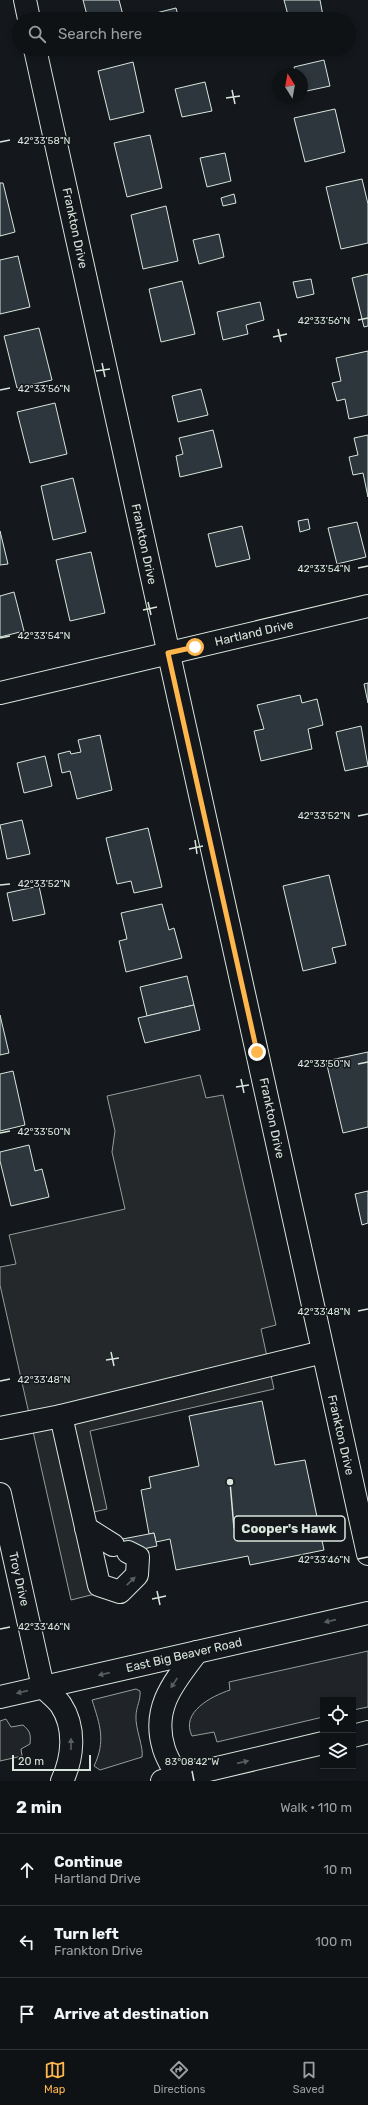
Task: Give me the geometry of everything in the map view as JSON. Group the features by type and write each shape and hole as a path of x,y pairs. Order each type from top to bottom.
{"street":[{"path":"25,0 28,12"},
{"name":"Frankton Drive","path":"38,56 168,653 368,1554"},
{"name":"Hartland Drive","path":"0,693 368,606"},
{"path":"0,1428 60,1416 323,1352"},
{"path":"60,1416 99,1585 120,1592 137,1575 138,1557 121,1549 86,1528"},
{"name":"Troy Drive","path":"0,1494 43,1687"},
{"name":"East Big Beaver Road","path":"0,1697 368,1613"},
{"path":"197,1652 172,1685 161,1710 160,1732 172,1780 320,1744"},
{"path":"43,1687 61,1705 69,1724 72,1743 69,1766 62,1781"},
{"path":"356,1735 368,1732"}],"shaded area":[{"path":"200,1075 206,1098 223,1095 276,1325 261,1329 274,1389 90,1431 107,1509 85,1514 103,1592 71,1600 0,1285 0,1267 16,1264 9,1235 125,1209 112,1152 115,1131 107,1096"},
{"path":"368,1651 368,1707 356,1709 356,1697 320,1697 320,1718 217,1742 214,1732 192,1736 189,1727 190,1720 194,1712 215,1696 230,1690 229,1682"},
{"path":"136,1689 140,1691 136,1721 142,1748 142,1757 100,1770 94,1766 98,1757 101,1741 99,1725 92,1700"},
{"path":"6,1719 11,1727 23,1725 29,1731 30,1744 21,1749 22,1756 0,1761 0,1721"}],"building":[{"path":"83,0 119,0 122,12 86,12"},
{"path":"284,0 320,0 322,12 287,12"},
{"path":"176,8 177,12 160,12"},
{"path":"324,60 330,86 308,91 308,68 294,67"},
{"path":"133,62 144,112 110,120 98,71"},
{"path":"205,82 212,111 182,117 175,89"},
{"path":"335,109 345,152 305,162 294,118"},
{"path":"150,135 162,188 127,197 114,143"},
{"path":"225,153 231,181 207,187 200,158"},
{"path":"362,179 368,204 368,243 341,249 326,187"},
{"path":"0,183 3,183 15,232 0,236"},
{"path":"234,194 236,203 223,206 221,198"},
{"path":"166,206 178,261 143,269 131,215"},
{"path":"219,234 224,257 199,264 193,240"},
{"path":"18,256 30,307 0,314 0,260"},
{"path":"368,274 368,326 364,327 352,278"},
{"path":"311,279 314,294 297,298 293,282"},
{"path":"182,281 195,334 161,342 149,289"},
{"path":"260,302 264,320 246,325 248,334 223,340 217,312"},
{"path":"39,328 52,380 17,388 4,336"},
{"path":"368,351 368,415 349,419 345,399 337,401 332,383 341,381 336,358"},
{"path":"201,389 208,415 178,422 172,396"},
{"path":"55,403 67,454 30,463 17,412"},
{"path":"213,430 222,467 180,477 176,456 183,454 179,438"},
{"path":"368,435 368,497 363,473 353,475 349,457 358,455 354,438"},
{"path":"73,478 86,532 53,540 41,486"},
{"path":"308,519 310,529 300,532 298,521"},
{"path":"357,522 366,557 337,564 328,528"},
{"path":"242,526 250,559 216,567 208,534"},
{"path":"0,531 8,564 0,565"},
{"path":"91,552 105,613 70,621 56,560"},
{"path":"14,592 24,631 0,637 0,596"},
{"path":"368,683 368,703 364,684"},
{"path":"300,695 302,703 317,699 323,725 308,729 312,749 261,761 254,731 264,729 257,705"},
{"path":"361,726 368,766 345,771 336,732"},
{"path":"100,735 112,790 77,799 70,771 62,773 58,754 70,751 71,754 81,752 78,740"},
{"path":"45,756 52,786 24,793 17,763"},
{"path":"22,820 30,854 7,859 0,825"},
{"path":"148,828 162,887 134,893 131,881 117,884 106,838"},
{"path":"329,875 346,945 332,948 336,963 303,971 283,886"},
{"path":"39,886 45,914 13,921 7,893"},
{"path":"162,904 169,930 174,928 182,958 126,972 119,941 127,939 121,913"},
{"path":"187,976 194,1005 147,1016 140,987"},
{"path":"194,1005 200,1030 145,1043 138,1018"},
{"path":"0,1015 9,1053 0,1055"},
{"path":"368,1052 368,1127 343,1133 326,1061"},
{"path":"13,1071 25,1125 0,1131 0,1074"},
{"path":"29,1145 35,1171 42,1169 49,1197 11,1206 0,1161 0,1152"},
{"path":"368,1191 368,1223 362,1225 355,1194"},
{"path":"262,1401 275,1465 305,1460 324,1550 250,1565 248,1556 176,1570 170,1539 156,1542 154,1533 149,1534 141,1490 151,1488 149,1477 199,1466 189,1416"},
{"path":"154,1533 157,1546 115,1555 112,1541"}],"place":[{"name":"Cooper's Hawk","path":"230,1482"}],"route":[{"path":"195,647 168,653 257,1052"}]}
